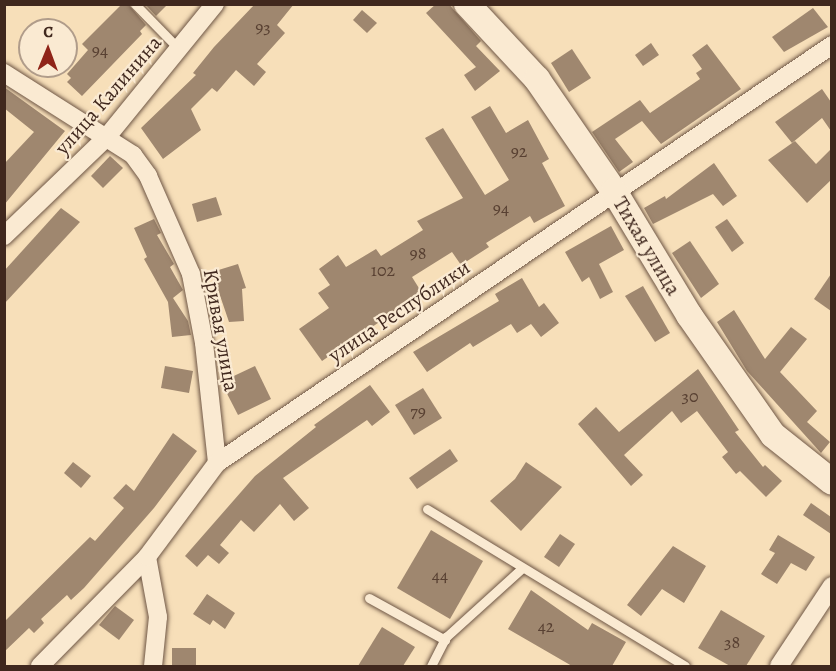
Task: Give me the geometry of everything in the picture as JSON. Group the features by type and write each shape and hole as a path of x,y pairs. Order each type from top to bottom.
{"main road":[{"name":"Тихая улица","path":"467,4 537,79 614,191 689,315 773,435 831,482"}],"street":[{"name":"улица Калинина","path":"4,236 106,138 215,4"},
{"name":"улица Республики","path":"40,666 147,557 217,463 831,45"},
{"name":"Кривая улица","path":"4,73 133,155 148,176 191,274 204,343 217,463"},
{"path":"147,557 158,617 153,666"},
{"path":"779,666 831,586"}],"lane":[{"path":"135,4 178,48"},
{"path":"426,509 686,666"},
{"path":"431,666 445,640 522,568"},
{"path":"369,598 445,640"}],"building":[{"path":"122,4 128,4 146,25 140,31 142,34 82,96 67,82 71,78 78,78 78,61 88,50 82,44"},
{"path":"145,4 168,4 156,16"},
{"path":"255,4 294,4 277,25 285,33 257,64 266,72 254,86 236,70 217,92 212,88 191,109 201,130 163,159 141,128 196,75 193,73 214,47"},
{"path":"436,4 449,4 481,41 476,46 500,71 475,91 464,75 476,67 426,13"},
{"path":"813,8 828,27 784,52 772,37"},
{"path":"362,10 377,23 367,33 353,20"},
{"path":"651,43 659,55 643,66 635,55"},
{"path":"707,44 741,89 661,144 642,121 615,139 633,162 619,172 592,132 640,100 650,113 700,79 696,73 702,69 692,55"},
{"path":"572,49 591,78 569,92 551,63"},
{"path":"4,87 65,131 4,205 4,164 34,132 4,108"},
{"path":"822,89 831,102 831,131 822,118 792,143 775,122"},
{"path":"490,106 506,133 528,120 549,159 542,163 565,206 534,223 530,216 486,243 489,247 461,265 452,252 412,277 422,293 322,361 299,329 329,308 318,293 330,285 319,269 338,255 346,267 376,249 381,256 423,230 417,221 463,198 425,138 443,128 485,195 509,180 471,117"},
{"path":"795,141 816,164 831,149 831,180 807,203 768,160"},
{"path":"110,156 123,168 103,188 91,176"},
{"path":"714,163 737,196 723,206 713,194 653,224 644,208 665,196 666,199"},
{"path":"216,197 222,215 197,222 192,204"},
{"path":"61,208 80,222 4,304 4,271"},
{"path":"154,219 161,233 157,235 174,264 170,267 183,290 173,298 188,321 191,335 172,337 168,302 144,259 147,257 134,228"},
{"path":"727,219 744,243 732,252 715,227"},
{"path":"611,226 624,250 599,264 613,292 600,299 589,277 582,282 565,252"},
{"path":"690,241 719,284 701,298 672,253"},
{"path":"238,264 246,288 242,289 244,321 229,322 212,272"},
{"path":"831,274 831,311 814,299"},
{"path":"522,278 539,307 544,303 559,323 541,337 531,324 517,333 511,324 473,347 470,343 427,372 413,352 499,301 495,294"},
{"path":"643,286 670,333 655,342 625,296"},
{"path":"734,310 765,359 791,327 807,339 780,372 817,411 807,422 830,442 821,453 747,371 717,322"},
{"path":"165,366 193,371 189,393 161,388"},
{"path":"255,366 271,399 238,415 221,382"},
{"path":"698,369 739,430 735,432 763,467 765,465 782,481 766,497 740,471 736,474 722,457 728,452 697,411 681,423 672,411 624,455 643,475 631,486 578,424 596,407 619,432"},
{"path":"370,385 390,412 372,426 367,420 283,478 309,508 294,521 280,504 254,532 241,520 220,545 229,553 219,564 208,555 197,567 185,556 255,476 316,427 314,425"},
{"path":"423,388 442,418 414,435 395,405"},
{"path":"173,433 197,451 154,508 84,588 71,600 67,595 41,619 44,623 34,633 29,628 4,652 4,622 90,537 95,541 124,508 113,498 126,484 134,491"},
{"path":"450,449 458,461 417,489 409,478"},
{"path":"73,462 91,476 81,488 64,473"},
{"path":"526,462 562,487 521,531 490,501 515,479"},
{"path":"811,503 831,517 831,534 803,515"},
{"path":"431,530 483,561 450,619 397,588"},
{"path":"560,534 575,544 559,567 544,557"},
{"path":"778,535 815,557 806,571 791,563 777,584 761,574 775,553 769,550"},
{"path":"673,546 706,566 684,603 662,589 641,616 627,605"},
{"path":"531,590 588,630 592,623 626,642 612,666 572,666 508,629"},
{"path":"207,594 235,613 225,629 213,620 210,625 193,614"},
{"path":"115,606 134,620 119,640 99,625"},
{"path":"721,610 765,636 746,666 730,666 698,648"},
{"path":"382,627 415,647 403,666 358,666"},
{"path":"172,648 196,648 196,665 172,666"}]}
